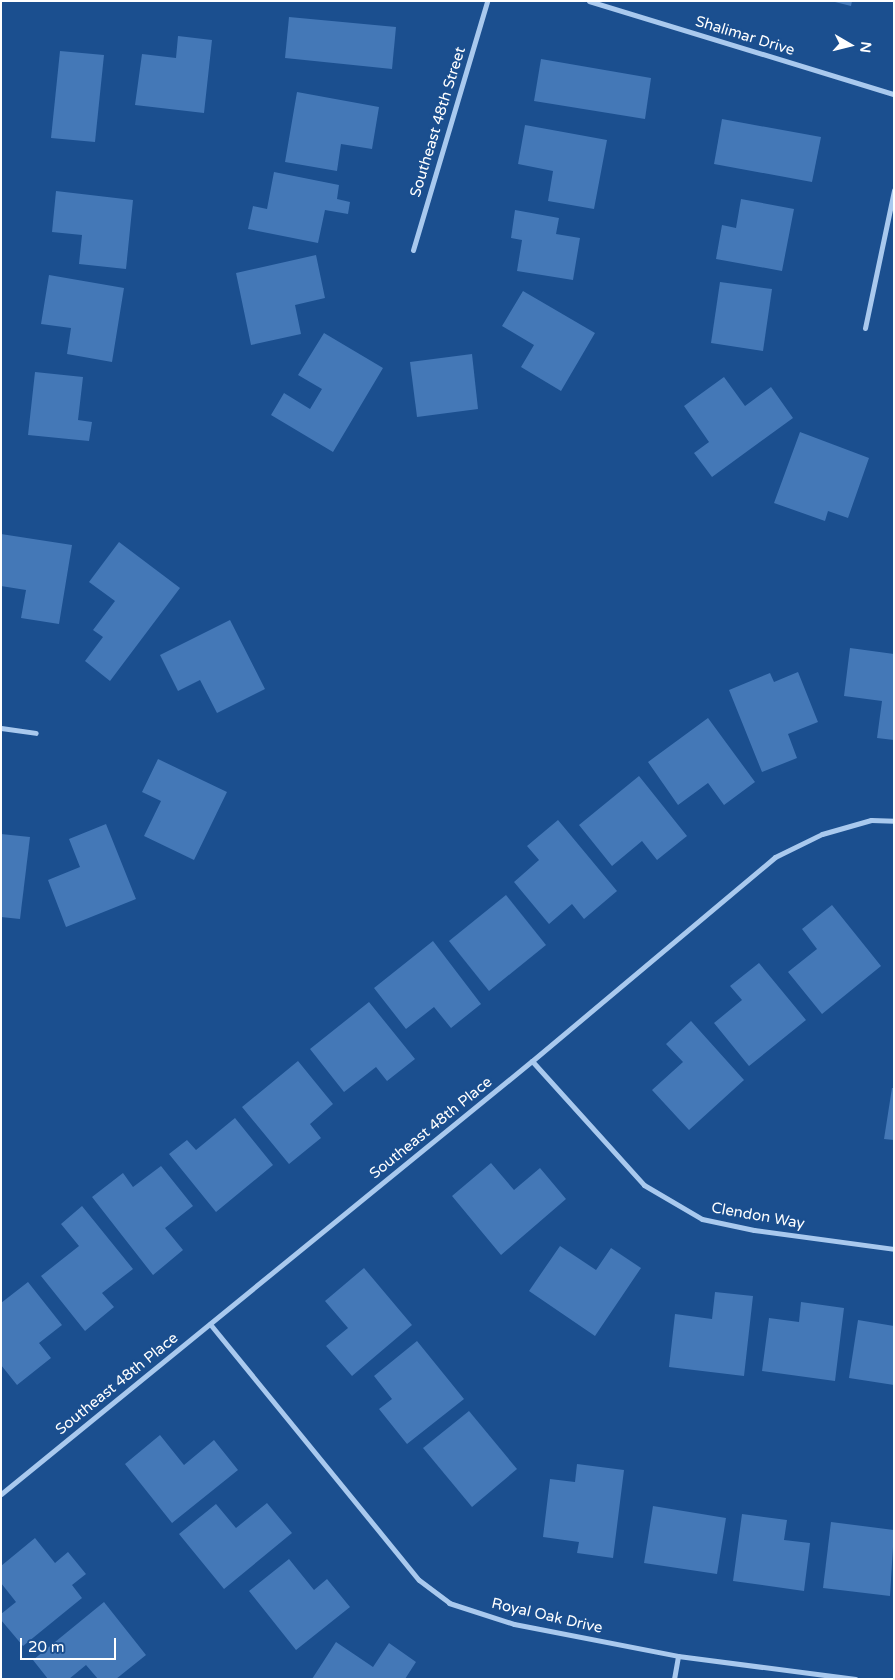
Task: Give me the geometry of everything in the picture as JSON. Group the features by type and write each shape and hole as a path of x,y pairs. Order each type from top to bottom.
{"street":[{"name":"Southeast 48th Street","path":"413,250 487,1"},
{"name":"Shalimar Drive","path":"589,1 894,94"},
{"path":"865,328 894,190"},
{"path":"1,728 36,733"},
{"name":"Southeast 48th Place","path":"1,1494 532,1061 775,857 822,834 872,820 894,821"},
{"name":"Clendon Way","path":"532,1061 644,1185 702,1219 754,1230 894,1249"},
{"name":"Royal Oak Drive","path":"210,1324 419,1580 449,1603 514,1624 678,1656 856,1679"},
{"path":"674,1679 678,1656"}],"building":[{"path":"831,1 852,1 851,6"},
{"path":"289,17 396,27 392,69 285,58"},
{"path":"178,36 212,40 204,113 135,105 142,54 176,58"},
{"path":"60,51 104,55 95,142 51,138"},
{"path":"541,59 651,78 645,119 534,101"},
{"path":"297,92 379,107 372,149 341,144 337,171 285,162"},
{"path":"722,119 821,137 812,182 714,164"},
{"path":"525,125 607,140 594,209 548,201 553,171 518,164"},
{"path":"274,172 339,185 337,199 350,202 348,214 325,210 318,243 248,229 253,206 267,209"},
{"path":"56,191 133,200 126,269 79,264 82,235 52,232"},
{"path":"741,199 794,209 782,271 716,259 722,225 736,228"},
{"path":"515,210 559,218 556,234 580,238 573,280 517,271 522,240 511,238"},
{"path":"316,255 325,298 295,305 301,334 251,345 236,273"},
{"path":"49,275 124,288 112,362 67,354 71,328 41,324"},
{"path":"720,282 772,289 763,351 711,343"},
{"path":"523,291 595,333 561,391 521,367 534,345 502,326"},
{"path":"324,333 383,368 333,452 271,415 284,393 310,409 322,389 298,375"},
{"path":"472,354 478,409 417,417 410,362"},
{"path":"35,372 83,377 78,420 92,422 89,441 28,435"},
{"path":"724,377 745,406 771,387 793,418 712,477 694,453 709,442 684,406"},
{"path":"800,432 869,458 848,518 828,511 825,521 774,503"},
{"path":"1,534 72,545 59,624 21,618 26,590 1,586"},
{"path":"119,542 180,588 110,681 85,661 103,637 93,630 115,601 89,582"},
{"path":"230,620 265,689 217,713 200,680 178,691 160,655"},
{"path":"850,648 894,654 894,740 877,738 882,701 844,696"},
{"path":"798,672 818,722 788,734 797,758 762,772 729,690 770,673 774,682"},
{"path":"708,718 755,782 724,805 708,783 678,805 648,762"},
{"path":"158,759 227,792 194,860 144,836 161,801 142,792"},
{"path":"639,776 687,836 657,860 642,841 612,866 579,825"},
{"path":"558,820 617,891 584,919 572,904 549,924 514,882 539,860 527,846"},
{"path":"106,824 136,899 66,927 48,880 80,867 69,839"},
{"path":"1,834 30,837 20,919 1,917"},
{"path":"506,895 546,945 489,991 449,941"},
{"path":"832,905 881,966 822,1014 788,972 817,949 802,929"},
{"path":"433,941 481,1004 451,1028 434,1007 406,1029 374,988"},
{"path":"759,963 806,1020 749,1066 714,1023 742,1000 730,986"},
{"path":"369,1002 415,1059 387,1081 376,1067 344,1092 310,1049"},
{"path":"691,1021 744,1080 689,1130 652,1090 683,1062 666,1044"},
{"path":"298,1061 333,1104 310,1124 321,1138 289,1164 242,1107"},
{"path":"892,1088 894,1088 894,1140 884,1139"},
{"path":"235,1118 273,1165 216,1212 169,1154 187,1140 196,1150"},
{"path":"491,1163 514,1190 540,1168 566,1199 501,1255 452,1196"},
{"path":"161,1166 193,1206 165,1228 183,1250 153,1275 92,1197 123,1173 133,1187"},
{"path":"82,1206 133,1269 102,1293 114,1307 85,1331 41,1276 79,1246 61,1224"},
{"path":"560,1246 596,1270 611,1248 641,1268 595,1336 529,1291"},
{"path":"364,1268 412,1325 352,1376 326,1346 348,1328 325,1301"},
{"path":"28,1282 62,1325 39,1343 51,1358 17,1385 1,1365 1,1303"},
{"path":"715,1292 753,1296 744,1376 669,1367 675,1314 712,1319"},
{"path":"801,1302 844,1308 835,1381 762,1371 769,1318 799,1322"},
{"path":"858,1320 894,1326 894,1385 849,1378"},
{"path":"417,1341 464,1399 407,1444 379,1409 392,1399 374,1376"},
{"path":"469,1411 517,1469 472,1507 423,1448"},
{"path":"160,1435 184,1465 214,1440 238,1470 172,1523 125,1464"},
{"path":"577,1464 624,1470 613,1558 577,1553 579,1542 543,1537 550,1479 575,1482"},
{"path":"267,1503 292,1533 224,1589 179,1534 216,1504 236,1528"},
{"path":"653,1506 726,1518 717,1574 644,1563"},
{"path":"742,1514 787,1520 784,1540 810,1543 804,1591 733,1581"},
{"path":"831,1522 894,1530 890,1596 823,1588"},
{"path":"35,1538 55,1563 68,1552 86,1574 72,1585 82,1598 23,1646 1,1620 1,1614 16,1602 1,1583 1,1566"},
{"path":"289,1559 314,1590 327,1579 350,1607 296,1650 249,1591"},
{"path":"104,1602 146,1655 116,1679 98,1679 86,1665 69,1679 48,1679 33,1660"},
{"path":"336,1642 373,1667 389,1643 416,1662 405,1679 312,1679"}]}
